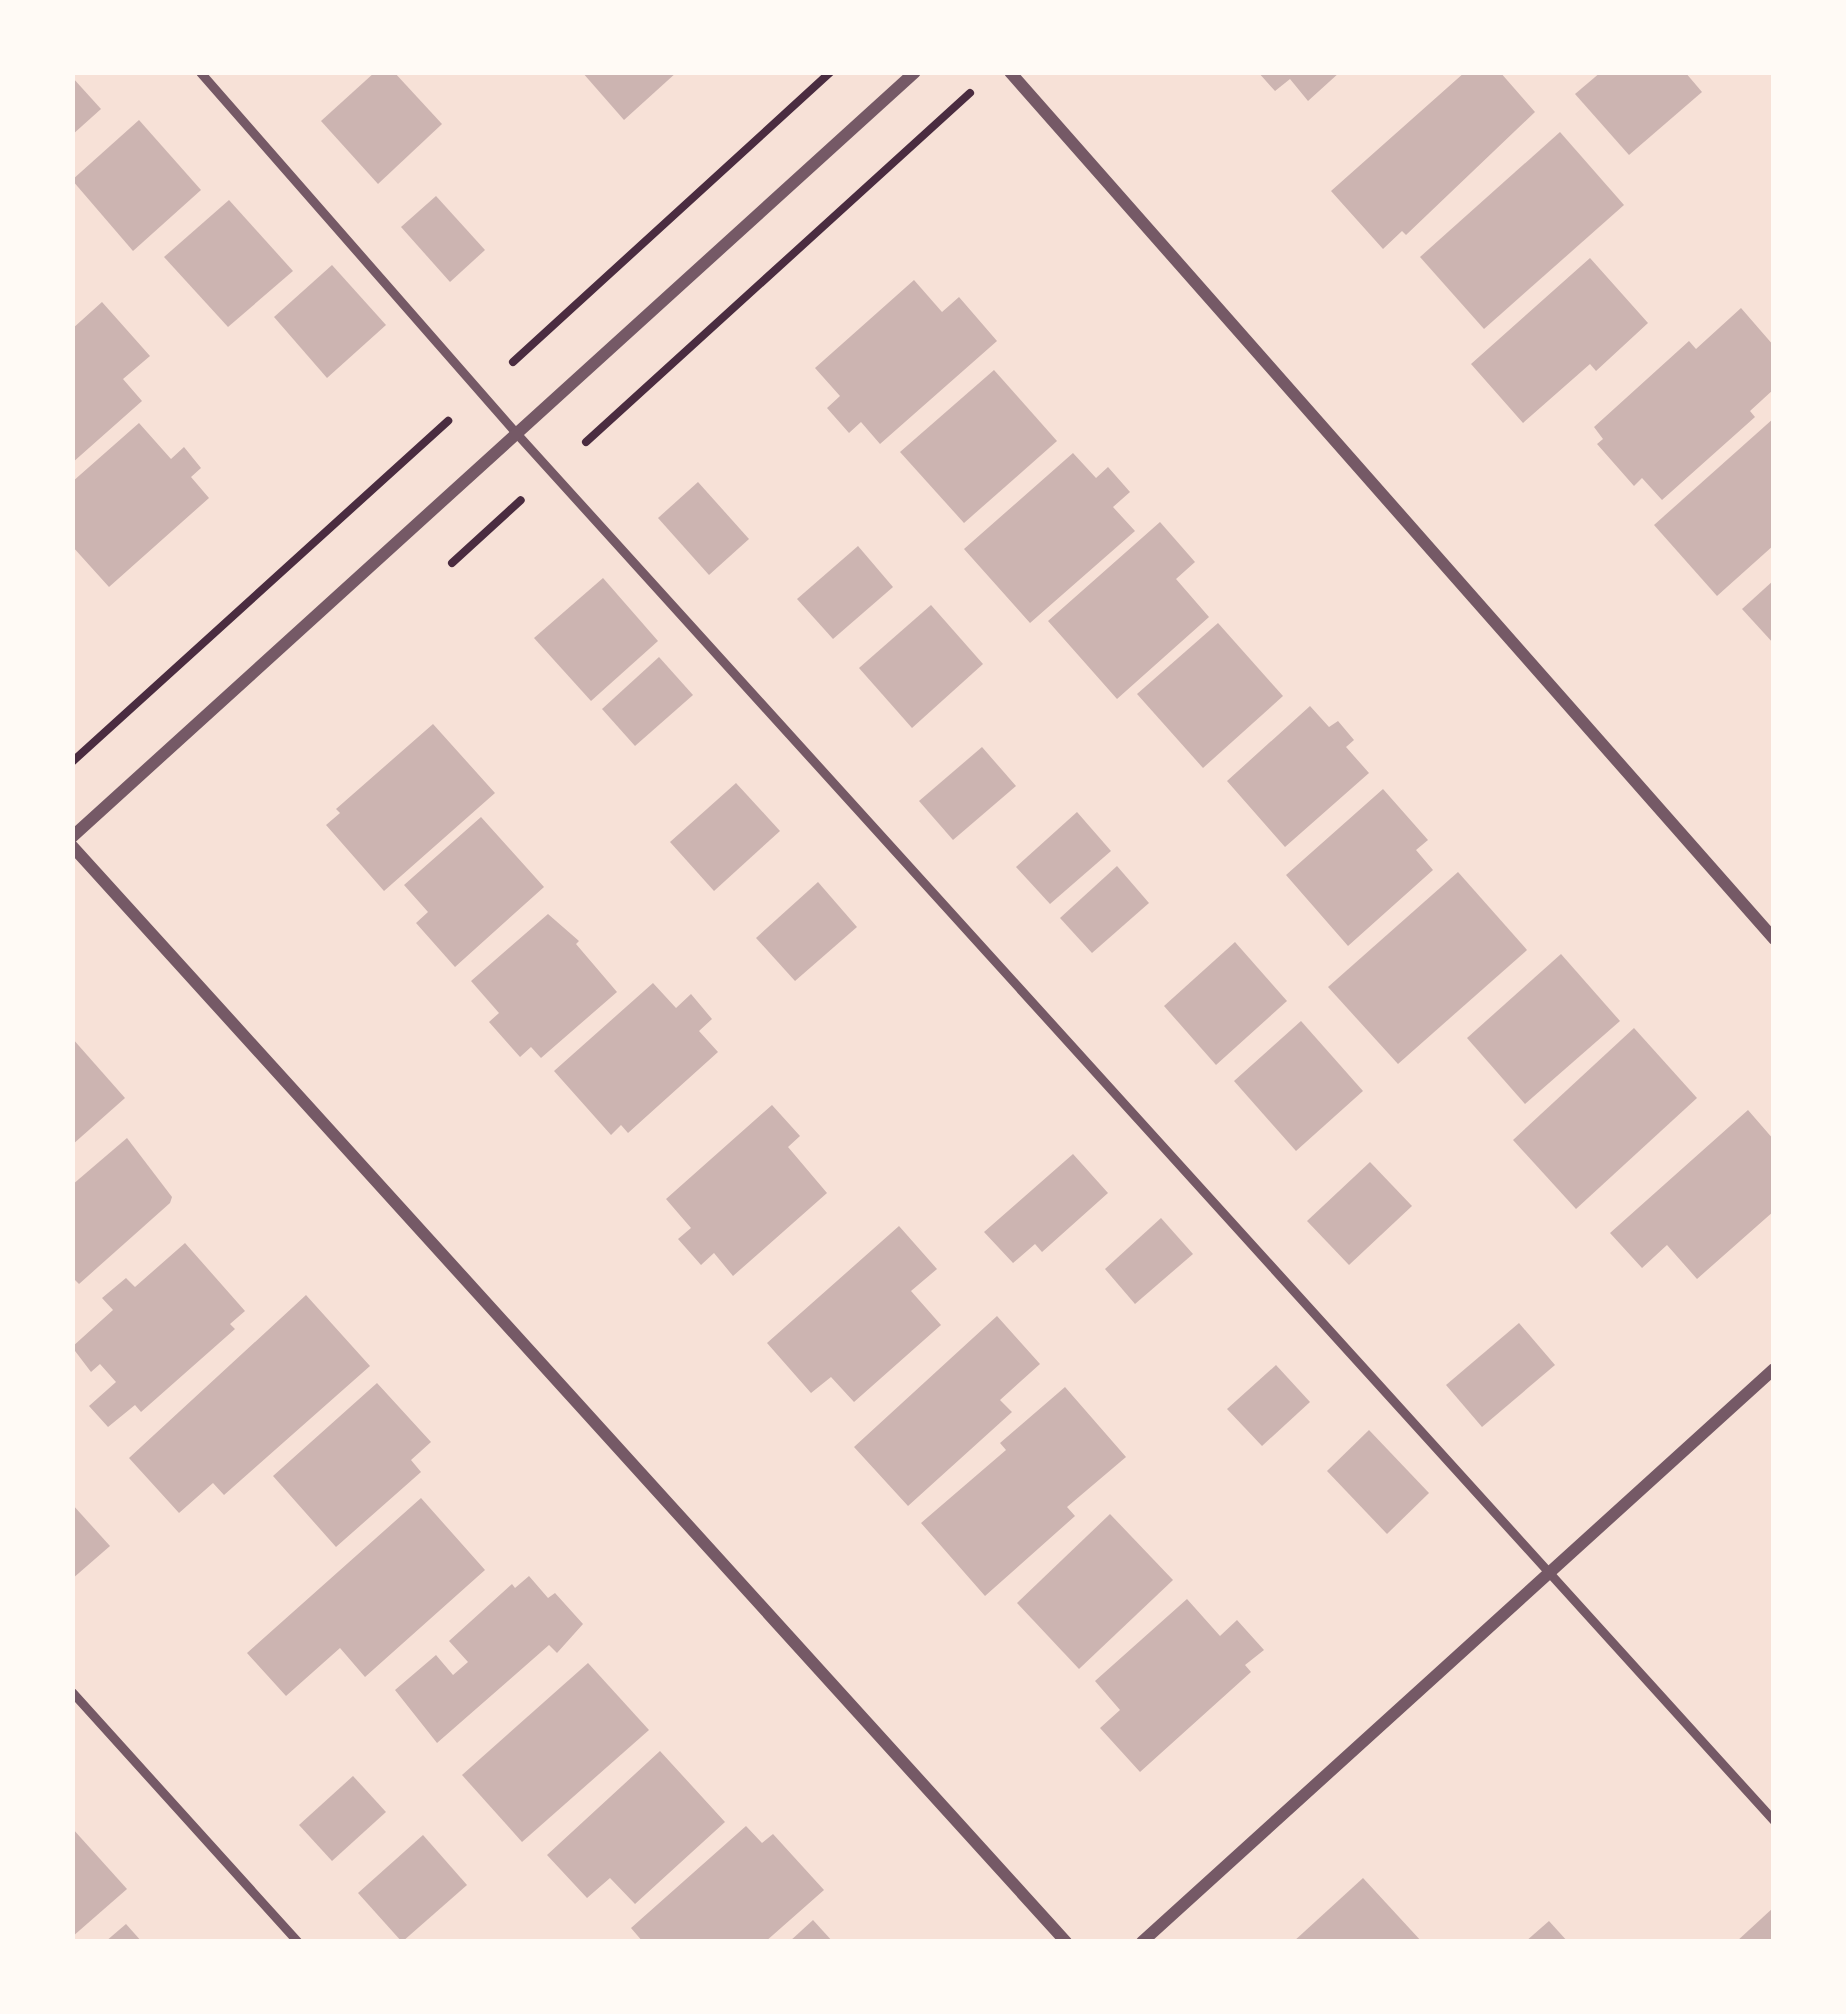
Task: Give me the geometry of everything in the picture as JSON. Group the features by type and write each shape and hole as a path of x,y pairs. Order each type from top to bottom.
{"street":[{"path":"915,72 72,841 1066,1942"},
{"path":"1010,72 1774,939"},
{"path":"1142,1942 1774,1369"}],"lane":[{"path":"200,72 517,434 1774,1821"},
{"path":"72,1692 298,1942"}],"building":[{"path":"375,72 394,72 442,124 378,184 321,121"},
{"path":"582,72 677,72 624,120"},
{"path":"1258,72 1340,72 1308,101 1290,79 1275,91"},
{"path":"1465,72 1500,72 1535,112 1406,235 1402,231 1383,249 1331,191"},
{"path":"1601,72 1685,72 1702,92 1629,155 1575,94"},
{"path":"72,77 101,109 72,135"},
{"path":"139,120 201,190 133,251 72,180"},
{"path":"1560,132 1624,205 1484,329 1420,257"},
{"path":"436,196 485,250 450,282 401,227"},
{"path":"229,200 293,271 228,327 164,257"},
{"path":"1590,258 1648,323 1596,371 1590,364 1523,423 1471,364"},
{"path":"332,265 386,325 327,378 274,317"},
{"path":"914,280 942,312 959,297 997,341 880,444 861,422 849,433 827,408 840,396 815,368"},
{"path":"102,302 150,356 123,379 142,401 72,463 72,329"},
{"path":"1741,308 1774,346 1774,389 1750,411 1755,417 1662,500 1642,478 1634,486 1597,444 1603,439 1594,427 1689,341 1696,349"},
{"path":"994,370 1057,441 964,523 900,452"},
{"path":"1774,418 1774,545 1717,596 1654,525"},
{"path":"139,423 171,459 184,447 201,468 191,477 209,498 109,587 72,546 72,482"},
{"path":"1073,453 1096,478 1108,467 1130,492 1113,507 1135,531 1030,623 964,549"},
{"path":"698,482 749,539 709,575 658,518"},
{"path":"1160,522 1195,562 1176,579 1209,617 1117,699 1048,621"},
{"path":"858,546 893,587 833,639 797,599"},
{"path":"603,578 658,641 591,701 534,638"},
{"path":"1774,580 1774,644 1742,609"},
{"path":"931,605 983,664 912,728 859,668"},
{"path":"1218,623 1283,696 1203,768 1137,694"},
{"path":"659,657 693,695 635,746 602,709"},
{"path":"1310,706 1329,727 1338,721 1354,740 1346,747 1369,773 1285,847 1227,781"},
{"path":"433,724 495,793 384,891 326,825 340,813 336,809"},
{"path":"982,747 1016,786 953,840 919,801"},
{"path":"736,783 780,831 714,891 670,842"},
{"path":"1383,789 1428,840 1416,850 1433,870 1348,946 1286,875"},
{"path":"1077,812 1111,851 1050,904 1016,867"},
{"path":"481,817 544,887 455,967 416,923 428,912 404,885"},
{"path":"1117,866 1149,903 1092,953 1060,918"},
{"path":"1458,872 1527,950 1398,1064 1328,987"},
{"path":"818,882 857,927 795,981 756,938"},
{"path":"548,914 579,941 576,944 617,992 541,1058 531,1047 520,1057 489,1022 499,1013 471,981"},
{"path":"1235,942 1287,1001 1216,1065 1164,1006"},
{"path":"1561,954 1620,1021 1525,1104 1467,1038"},
{"path":"653,983 676,1008 691,994 712,1019 699,1031 718,1052 628,1133 621,1125 611,1135 554,1071"},
{"path":"1301,1021 1363,1091 1296,1151 1234,1081"},
{"path":"1634,1028 1697,1098 1576,1209 1513,1140"},
{"path":"72,1038 125,1098 72,1145"},
{"path":"772,1105 800,1136 788,1147 827,1193 733,1276 714,1253 701,1265 678,1239 691,1228 666,1199"},
{"path":"1748,1110 1774,1140 1774,1211 1697,1279 1667,1245 1642,1268 1610,1233"},
{"path":"127,1138 172,1197 79,1284 72,1277 72,1185"},
{"path":"1073,1154 1108,1193 1042,1252 1035,1244 1013,1263 984,1232"},
{"path":"1370,1162 1412,1206 1349,1265 1307,1221"},
{"path":"1161,1218 1193,1254 1135,1304 1105,1269"},
{"path":"899,1226 937,1269 911,1291 941,1325 854,1402 831,1377 811,1393 767,1343"},
{"path":"185,1243 245,1311 230,1324 235,1329 141,1412 135,1405 108,1427 89,1406 116,1382 100,1364 91,1372 72,1347 113,1310 102,1298 126,1278 135,1287"},
{"path":"306,1295 370,1366 224,1495 213,1483 179,1513 129,1458"},
{"path":"997,1316 1040,1364 1000,1400 1012,1412 908,1506 854,1447"},
{"path":"1519,1323 1555,1365 1482,1427 1446,1385"},
{"path":"1276,1365 1310,1402 1262,1446 1227,1409"},
{"path":"377,1383 431,1442 411,1460 421,1472 336,1547 273,1476"},
{"path":"1065,1387 1126,1457 1067,1507 1075,1516 985,1596 921,1523 1006,1450 1000,1443"},
{"path":"1369,1430 1429,1493 1387,1534 1327,1471"},
{"path":"421,1498 485,1570 365,1677 340,1648 286,1696 247,1653"},
{"path":"72,1504 110,1546 72,1579"},
{"path":"1110,1514 1173,1580 1079,1669 1017,1603"},
{"path":"529,1576 548,1598 555,1593 583,1624 557,1653 549,1645 437,1743 395,1690 436,1655 453,1675 468,1662 449,1641 512,1584 515,1588"},
{"path":"1187,1599 1220,1636 1237,1620 1264,1650 1245,1665 1251,1672 1140,1772 1100,1728 1120,1710 1095,1681"},
{"path":"588,1663 649,1730 522,1842 462,1775"},
{"path":"660,1751 725,1822 635,1904 610,1878 587,1898 547,1855"},
{"path":"353,1776 386,1812 332,1861 299,1825"},
{"path":"746,1826 762,1843 773,1834 824,1890 765,1942 643,1942 631,1928"},
{"path":"72,1828 127,1889 72,1937"},
{"path":"423,1835 467,1885 402,1942 358,1893"},
{"path":"1363,1878 1422,1942 1293,1942"},
{"path":"1774,1907 1774,1942 1736,1942"},
{"path":"813,1920 833,1942 789,1942"},
{"path":"1549,1921 1568,1942 1525,1942"},
{"path":"126,1924 142,1942 105,1942"}]}
